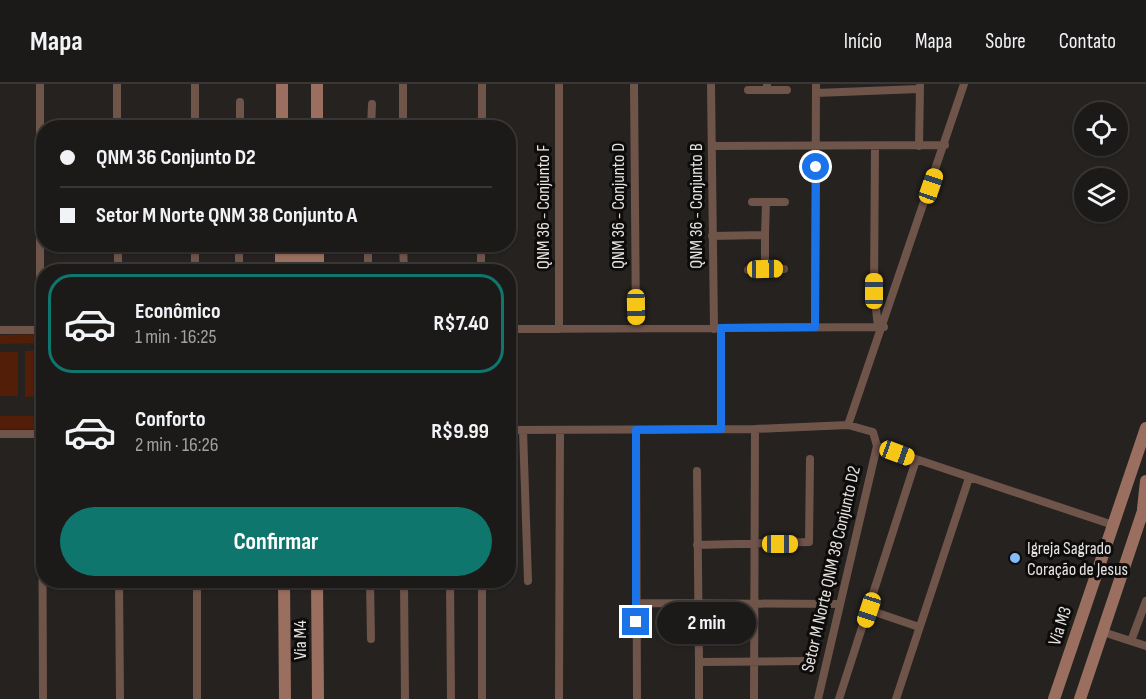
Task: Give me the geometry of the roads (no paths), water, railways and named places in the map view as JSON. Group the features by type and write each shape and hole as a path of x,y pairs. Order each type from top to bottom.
{"main road":[{"path":"282,84 282,120"},
{"path":"317,84 317,120"},
{"name":"Via M3","path":"1054,699 1145,433"},
{"path":"1080,699 1141,534 1146,481"},
{"path":"284,588 285,699"},
{"name":"Via M4","path":"317,588 318,699"},
{"path":"1061,699 1068,676 1071,650"}],"street":[{"path":"40,84 40,120"},
{"path":"117,84 117,120"},
{"path":"195,84 195,120"},
{"path":"403,84 403,120"},
{"path":"482,84 482,120"},
{"name":"QNM 36 - Conjunto F","path":"559,84 559,329"},
{"name":"QNM 36 - Conjunto D","path":"634,84 636,327"},
{"name":"QNM 36 - Conjunto B","path":"711,84 712,236 721,429"},
{"path":"848,424 964,84"},
{"path":"748,90 767,87 787,90"},
{"path":"815,327 816,88 920,87 919,146"},
{"path":"240,102 240,120"},
{"path":"371,120 372,104"},
{"path":"712,146 945,145"},
{"path":"875,146 874,291 881,327"},
{"path":"752,202 785,202"},
{"path":"765,269 766,202"},
{"path":"712,236 765,235"},
{"path":"748,270 783,268"},
{"path":"516,329 881,327"},
{"path":"0,330 36,330"},
{"path":"516,430 755,429 848,424 873,432 877,446 1113,525"},
{"path":"754,699 756,661 755,429"},
{"path":"523,430 528,582"},
{"path":"560,430 560,699"},
{"path":"636,430 637,699"},
{"path":"0,434 36,434"},
{"name":"Setor M Norte QNM 38 Conjunto D2","path":"818,699 877,446"},
{"path":"698,545 804,544 811,539 810,459"},
{"path":"839,699 916,460"},
{"path":"697,471 699,699"},
{"path":"896,699 969,478"},
{"path":"43,588 43,699"},
{"path":"119,588 120,699"},
{"path":"197,588 197,699"},
{"path":"370,588 371,639"},
{"path":"404,588 405,699"},
{"path":"450,588 451,699"},
{"path":"482,588 482,699"},
{"path":"1131,641 1146,601"},
{"path":"636,603 840,604"},
{"path":"869,610 919,627"},
{"path":"1103,632 1146,646"},
{"path":"699,662 806,661"}],"place":[{"name":"Igreja Sagrado Coração de Jesus","path":"1015,558"}]}
